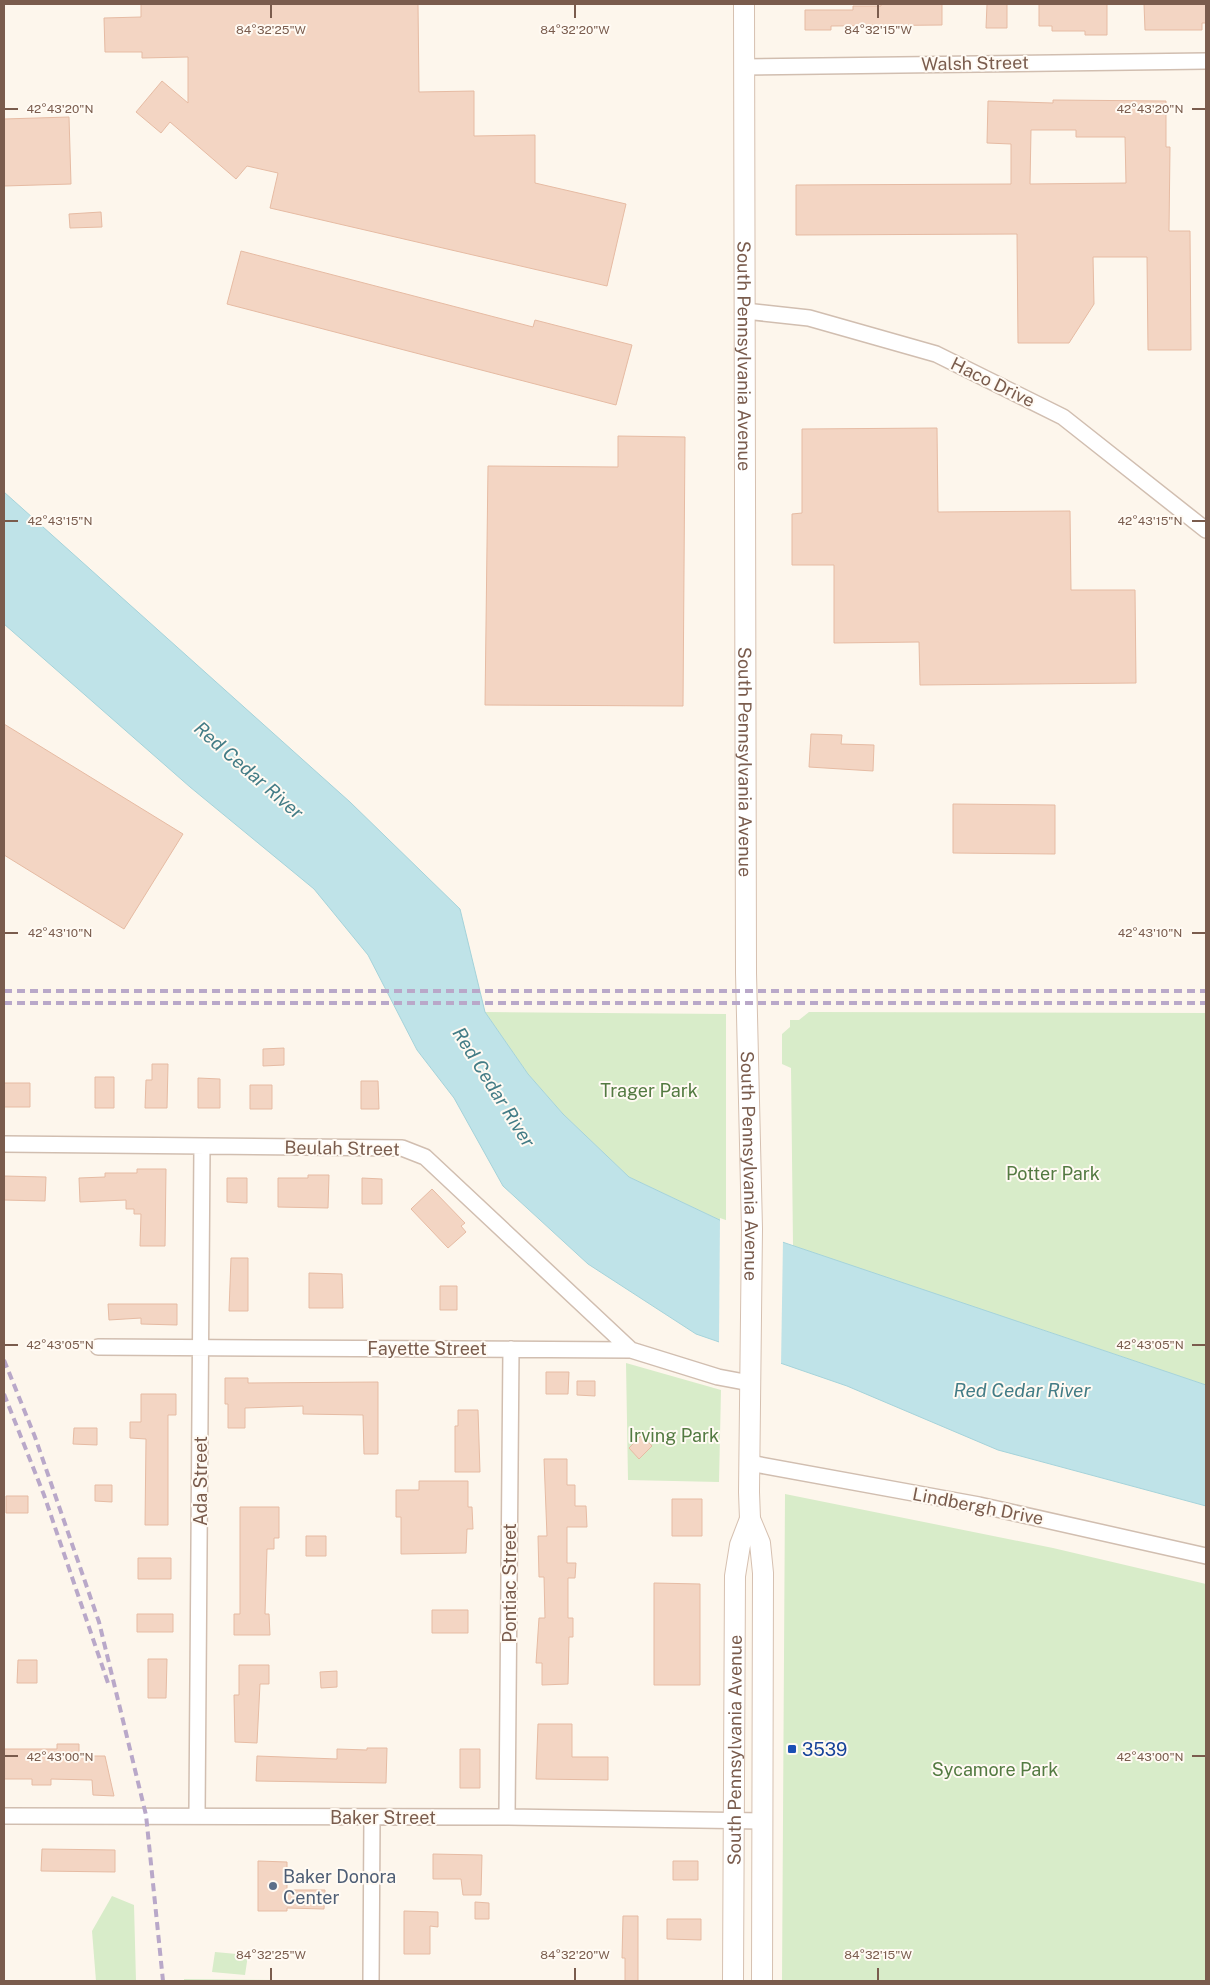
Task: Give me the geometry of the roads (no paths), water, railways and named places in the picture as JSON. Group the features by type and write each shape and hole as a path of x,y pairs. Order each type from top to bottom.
{"main road":[{"name":"South Pennsylvania Avenue","path":"744,4 746,973 752,1230 749,1462 750,1520 760,1543 763,1573 762,1981"},
{"name":"South Pennsylvania Avenue","path":"733,1981 735,1576 740,1545 750,1520"}],"street":[{"name":"Walsh Street","path":"743,67 1206,61"},
{"name":"Haco Drive","path":"744,311 809,318 936,354 1063,417 1206,530"},
{"name":"Beulah Street","path":"4,1144 402,1148 413,1150 425,1157 632,1350"},
{"name":"Ada Street","path":"198,1815 202,1146"},
{"name":"Fayette Street","path":"98,1348 632,1350 718,1377 750,1383"},
{"name":"Pontiac Street","path":"507,1818 511,1349"},
{"name":"Lindbergh Drive","path":"749,1462 979,1505 1206,1556"},
{"name":"Baker Street","path":"4,1816 198,1815 762,1821"},
{"path":"371,1981 372,1817"}],"water":[{"name":"Red Cedar River","path":"4,492 350,802 460,909 485,1012 528,1074 563,1114 629,1177 726,1223 1206,1385 1206,1506 998,1450 847,1386 696,1334 588,1264 503,1186 454,1098 417,1050 368,955 314,889 190,787 4,624"}],"railway":[{"path":"4,991 1206,991"},
{"path":"4,1003 1206,1003"},
{"path":"4,1360 35,1437 99,1622 146,1815 163,1981"},
{"path":"4,1394 44,1495 108,1683"}],"place":[{"name":"3539","path":"792,1749"},
{"name":"Baker Donora Center","path":"273,1886"}],"park label":[{"name":"Trager Park","path":"649,1090"},
{"name":"Potter Park","path":"1053,1173"},
{"name":"Irving Park","path":"674,1435"},
{"name":"Sycamore Park","path":"995,1769"}]}
